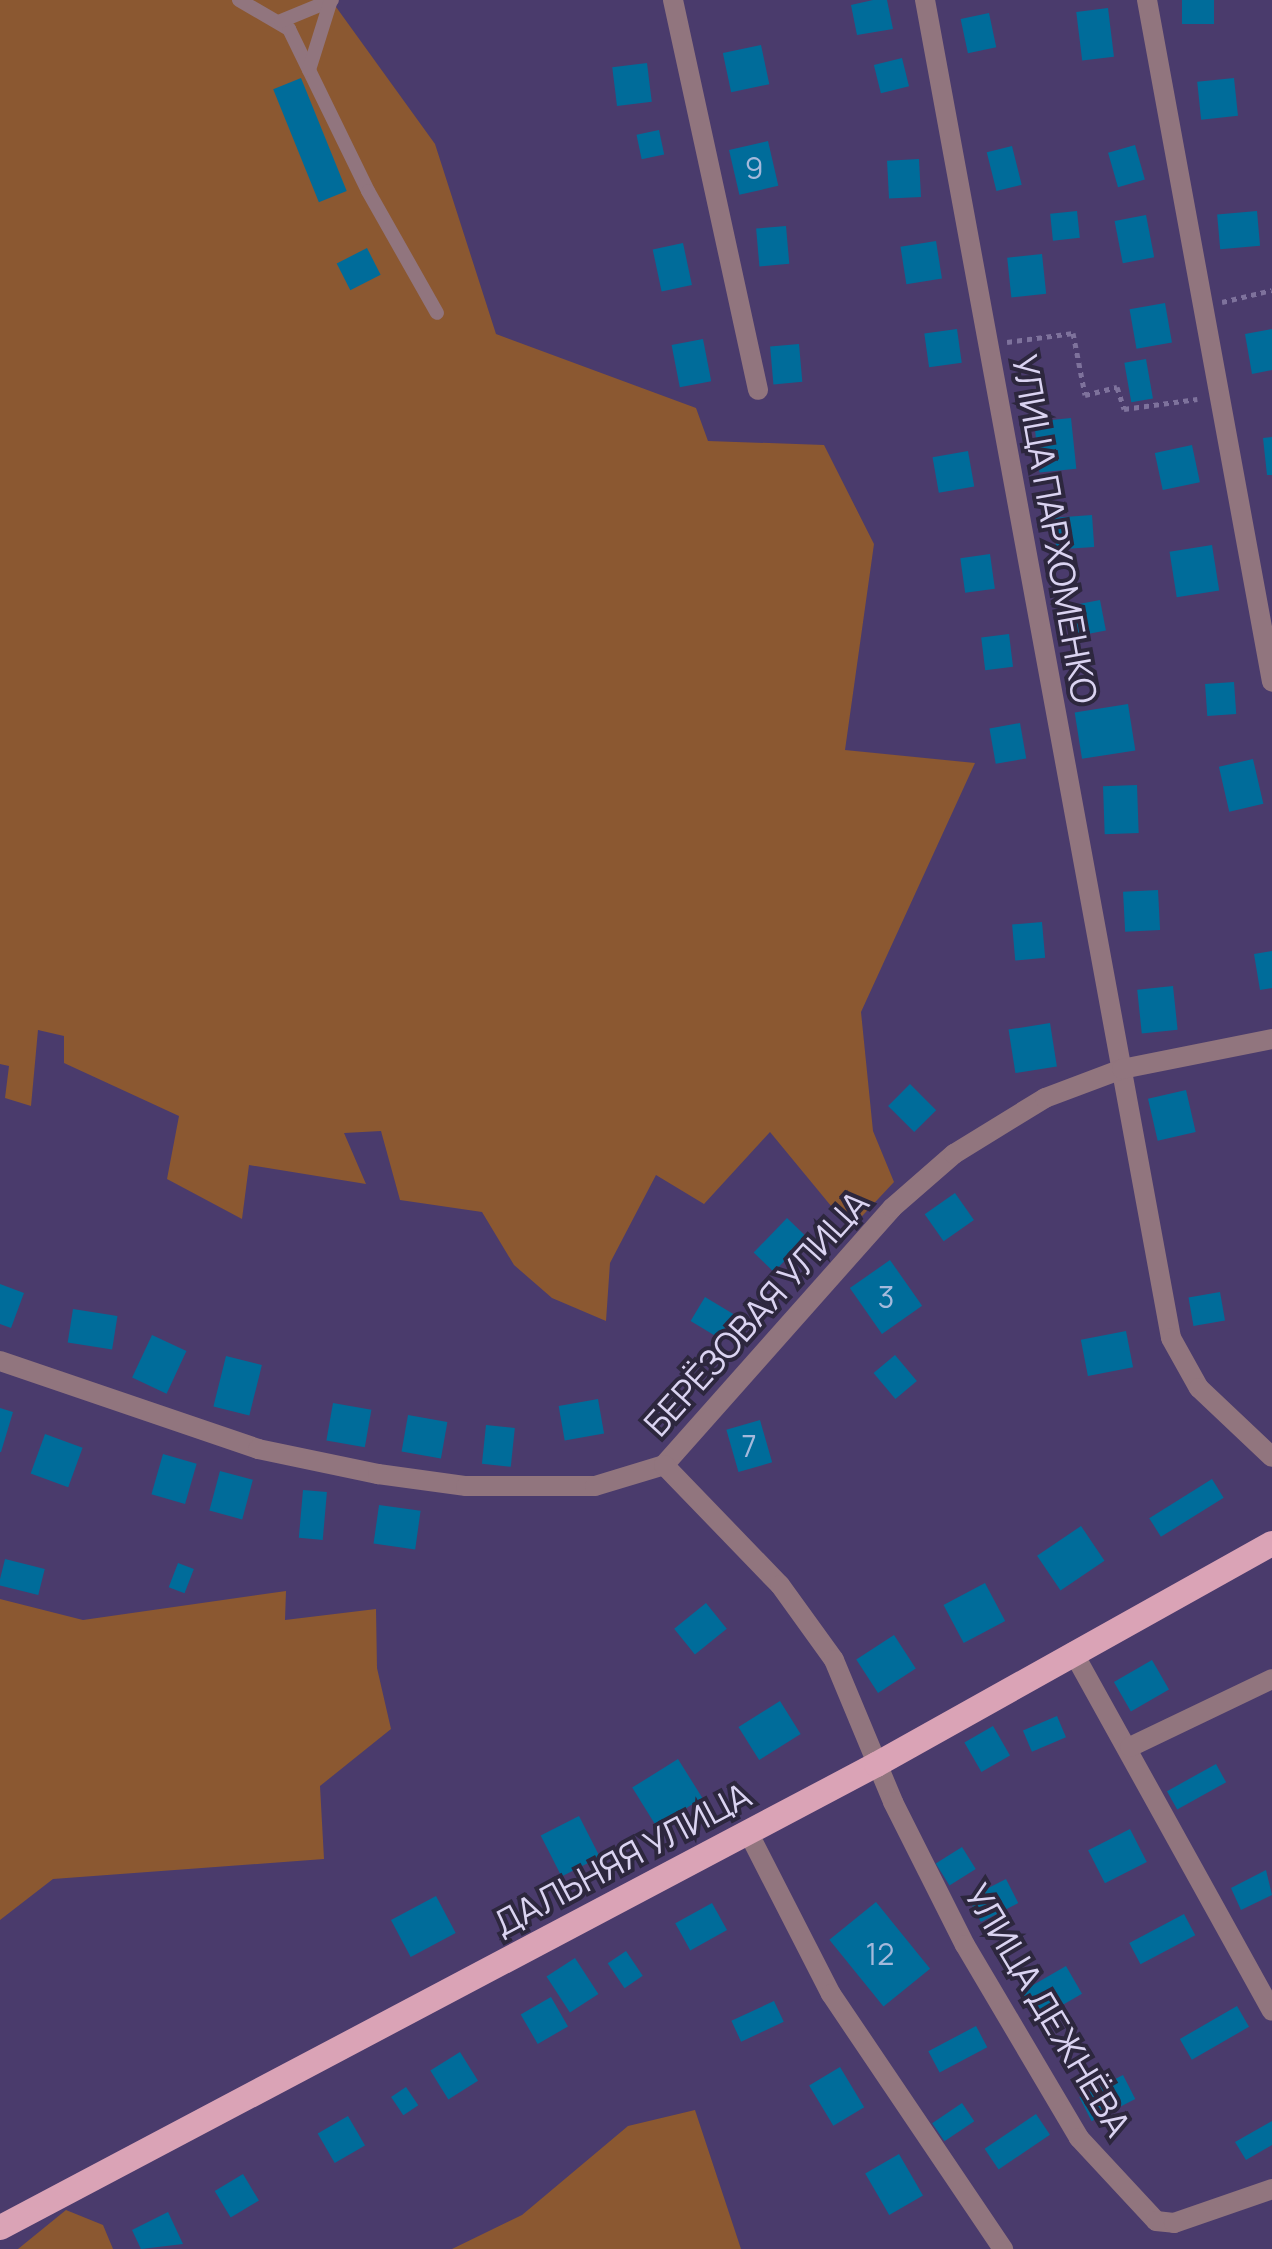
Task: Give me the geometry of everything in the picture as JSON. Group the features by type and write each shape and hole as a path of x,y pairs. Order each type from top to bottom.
{"main road":[{"name":"ДАЛЬНЯЯ УЛИЦА","path":"0,2226 876,1764 1272,1544"}],"street":[{"path":"673,0 758,390"},
{"name":"УЛИЦА ПАРХОМЕНКО","path":"925,0 1171,1338 1200,1388 1272,1457"},
{"path":"1147,0 1272,682"},
{"name":"БЕРЁЗОВАЯ УЛИЦА","path":"0,1361 258,1449 378,1474 466,1486 595,1486 664,1466 917,1186 954,1154 1046,1098 1122,1070 1272,1038"},
{"path":"664,1466 791,1600 834,1660 876,1764"},
{"path":"1073,1652 1130,1747 1272,2012"},
{"path":"1130,1747 1272,1679"},
{"name":"УЛИЦА ДЕЖНЁВА","path":"876,1764 965,1945 1079,2138 1156,2221 1174,2223 1272,2189"},
{"path":"748,1832 831,1994 1003,2249"}],"lane":[{"path":"239,0 280,21 437,313"},
{"path":"280,21 332,0"},
{"path":"309,70 332,0"}],"path":[{"path":"1204,307 1272,290"},
{"path":"988,345 1074,333 1085,395 1117,387 1124,409 1220,396"}],"shaded area":[{"path":"0,0 331,0 435,144 496,334 696,408 708,441 824,445 874,544 845,750 975,763 861,1012 873,1131 894,1182 850,1229 770,1132 704,1204 656,1175 610,1263 606,1321 552,1298 514,1265 482,1212 400,1200 381,1131 344,1133 366,1184 249,1165 242,1219 167,1179 179,1116 64,1063 64,1036 38,1030 31,1106 5,1098 9,1066 0,1064"},
{"path":"286,1591 285,1620 376,1609 377,1668 391,1729 320,1786 324,1859 53,1879 0,1920 0,1599 83,1620"},
{"path":"695,2110 741,2249 452,2249 522,2215 628,2126"},
{"path":"66,2210 103,2225 113,2249 18,2249"}],"building":[{"path":"887,0 893,29 857,35 851,5"},
{"path":"1182,0 1214,0 1214,24 1182,24"},
{"path":"1108,8 1114,57 1082,61 1076,12"},
{"path":"989,13 996,47 968,53 961,19"},
{"path":"761,45 769,84 731,92 723,53"},
{"path":"902,58 909,86 881,93 874,65"},
{"path":"647,63 652,102 617,106 612,67"},
{"path":"301,78 347,191 319,202 273,89"},
{"path":"1234,78 1238,116 1201,120 1197,82"},
{"path":"659,130 664,154 642,159 637,135"},
{"path":"768,141 778,186 739,195 729,150"},
{"path":"1135,145 1145,180 1118,187 1108,153"},
{"path":"1012,146 1022,185 996,191 987,152"},
{"path":"919,159 921,197 889,199 887,161"},
{"path":"1077,211 1080,238 1053,241 1050,214"},
{"path":"1257,211 1260,246 1220,249 1217,214"},
{"path":"1146,215 1154,257 1123,263 1115,221"},
{"path":"786,226 789,264 759,266 756,229"},
{"path":"936,241 942,279 906,284 900,247"},
{"path":"683,243 692,285 662,292 653,249"},
{"path":"367,248 381,275 350,290 337,263"},
{"path":"1042,254 1046,294 1011,297 1007,258"},
{"path":"1165,303 1172,342 1136,349 1130,309"},
{"path":"957,329 962,363 929,367 924,334"},
{"path":"1272,329 1272,370 1252,374 1245,334"},
{"path":"703,339 711,381 680,387 672,345"},
{"path":"799,344 802,382 773,384 770,347"},
{"path":"1146,359 1153,398 1131,402 1124,363"},
{"path":"1071,418 1076,469 1040,473 1034,422"},
{"path":"1272,437 1272,475 1267,475 1263,438"},
{"path":"1192,445 1200,482 1163,490 1155,453"},
{"path":"968,451 974,486 939,493 933,457"},
{"path":"1092,515 1094,547 1056,550 1054,518"},
{"path":"1212,545 1219,590 1177,597 1170,552"},
{"path":"990,554 995,589 965,593 960,558"},
{"path":"1100,600 1106,630 1071,637 1065,607"},
{"path":"1009,634 1013,667 985,670 981,637"},
{"path":"1234,682 1236,714 1207,716 1205,684"},
{"path":"1128,704 1135,750 1082,759 1075,712"},
{"path":"1020,723 1026,758 996,764 989,728"},
{"path":"1253,759 1263,804 1229,812 1219,767"},
{"path":"1137,785 1139,833 1105,834 1103,786"},
{"path":"1158,890 1160,930 1125,932 1123,892"},
{"path":"1042,922 1045,958 1015,960 1012,925"},
{"path":"1272,951 1272,988 1260,990 1254,954"},
{"path":"1173,986 1178,1030 1142,1034 1137,990"},
{"path":"1050,1023 1057,1066 1015,1073 1009,1030"},
{"path":"910,1084 936,1110 914,1132 888,1106"},
{"path":"1186,1090 1196,1132 1158,1141 1148,1099"},
{"path":"955,1193 974,1220 944,1241 925,1214"},
{"path":"787,1218 807,1237 774,1272 754,1253"},
{"path":"890,1260 922,1306 882,1334 850,1288"},
{"path":"0,1284 24,1293 11,1328 0,1324"},
{"path":"1220,1292 1225,1321 1194,1326 1188,1298"},
{"path":"705,1297 733,1314 719,1338 691,1321"},
{"path":"73,1309 117,1316 112,1350 68,1343"},
{"path":"1126,1331 1133,1367 1088,1376 1081,1340"},
{"path":"152,1335 186,1351 167,1394 132,1378"},
{"path":"895,1355 917,1381 895,1399 874,1373"},
{"path":"226,1356 262,1365 249,1415 213,1406"},
{"path":"598,1399 604,1433 565,1440 559,1406"},
{"path":"333,1403 371,1410 365,1447 326,1440"},
{"path":"0,1408 13,1412 1,1452 0,1452"},
{"path":"408,1415 447,1422 441,1458 402,1451"},
{"path":"760,1420 772,1462 738,1472 726,1430"},
{"path":"486,1425 515,1428 511,1467 482,1464"},
{"path":"45,1434 83,1448 68,1487 31,1473"},
{"path":"163,1454 197,1464 185,1504 151,1494"},
{"path":"220,1471 253,1480 242,1519 209,1511"},
{"path":"1212,1479 1224,1498 1161,1537 1149,1518"},
{"path":"303,1490 327,1492 323,1540 299,1538"},
{"path":"379,1505 421,1511 415,1549 374,1544"},
{"path":"1081,1526 1104,1561 1061,1590 1037,1556"},
{"path":"5,1559 45,1569 38,1595 0,1586"},
{"path":"178,1563 194,1569 185,1593 169,1587"},
{"path":"985,1583 1005,1621 964,1643 944,1605"},
{"path":"706,1603 727,1629 695,1654 674,1629"},
{"path":"894,1635 916,1669 878,1693 856,1660"},
{"path":"1152,1660 1169,1689 1131,1711 1114,1682"},
{"path":"780,1701 801,1734 759,1760 738,1727"},
{"path":"1057,1716 1066,1737 1032,1752 1023,1730"},
{"path":"993,1726 1010,1755 981,1772 964,1742"},
{"path":"678,1759 702,1798 657,1827 632,1788"},
{"path":"1216,1764 1226,1782 1177,1810 1167,1791"},
{"path":"579,1816 600,1857 562,1877 541,1836"},
{"path":"1130,1829 1147,1862 1105,1883 1088,1850"},
{"path":"962,1847 976,1869 949,1885 936,1863"},
{"path":"1266,1870 1272,1895 1241,1910 1231,1888"},
{"path":"1006,1879 1018,1903 981,1922 969,1898"},
{"path":"436,1896 456,1933 411,1957 391,1920"},
{"path":"876,1902 930,1969 883,2007 829,1940"},
{"path":"712,1903 727,1930 690,1950 675,1923"},
{"path":"1184,1914 1195,1935 1141,1964 1129,1943"},
{"path":"626,1951 643,1976 625,1988 608,1963"},
{"path":"575,1958 598,1994 570,2013 546,1977"},
{"path":"1066,1966 1082,1994 1035,2021 1019,1993"},
{"path":"551,1997 568,2026 538,2044 521,2014"},
{"path":"774,2001 784,2022 741,2042 731,2021"},
{"path":"1237,2006 1249,2027 1192,2060 1180,2039"},
{"path":"976,2026 987,2047 940,2073 928,2051"},
{"path":"460,2052 478,2081 448,2099 430,2071"},
{"path":"840,2067 864,2107 833,2126 809,2086"},
{"path":"1123,2075 1135,2099 1092,2121 1079,2097"},
{"path":"406,2087 418,2105 403,2115 391,2097"},
{"path":"962,2103 974,2121 944,2141 932,2123"},
{"path":"1036,2114 1050,2135 999,2169 985,2149"},
{"path":"348,2116 365,2145 335,2163 318,2134"},
{"path":"1272,2121 1272,2145 1246,2160 1235,2142"},
{"path":"899,2154 923,2196 889,2215 865,2174"},
{"path":"243,2174 259,2201 231,2218 215,2191"},
{"path":"168,2212 183,2244 141,2249 132,2230"}]}
